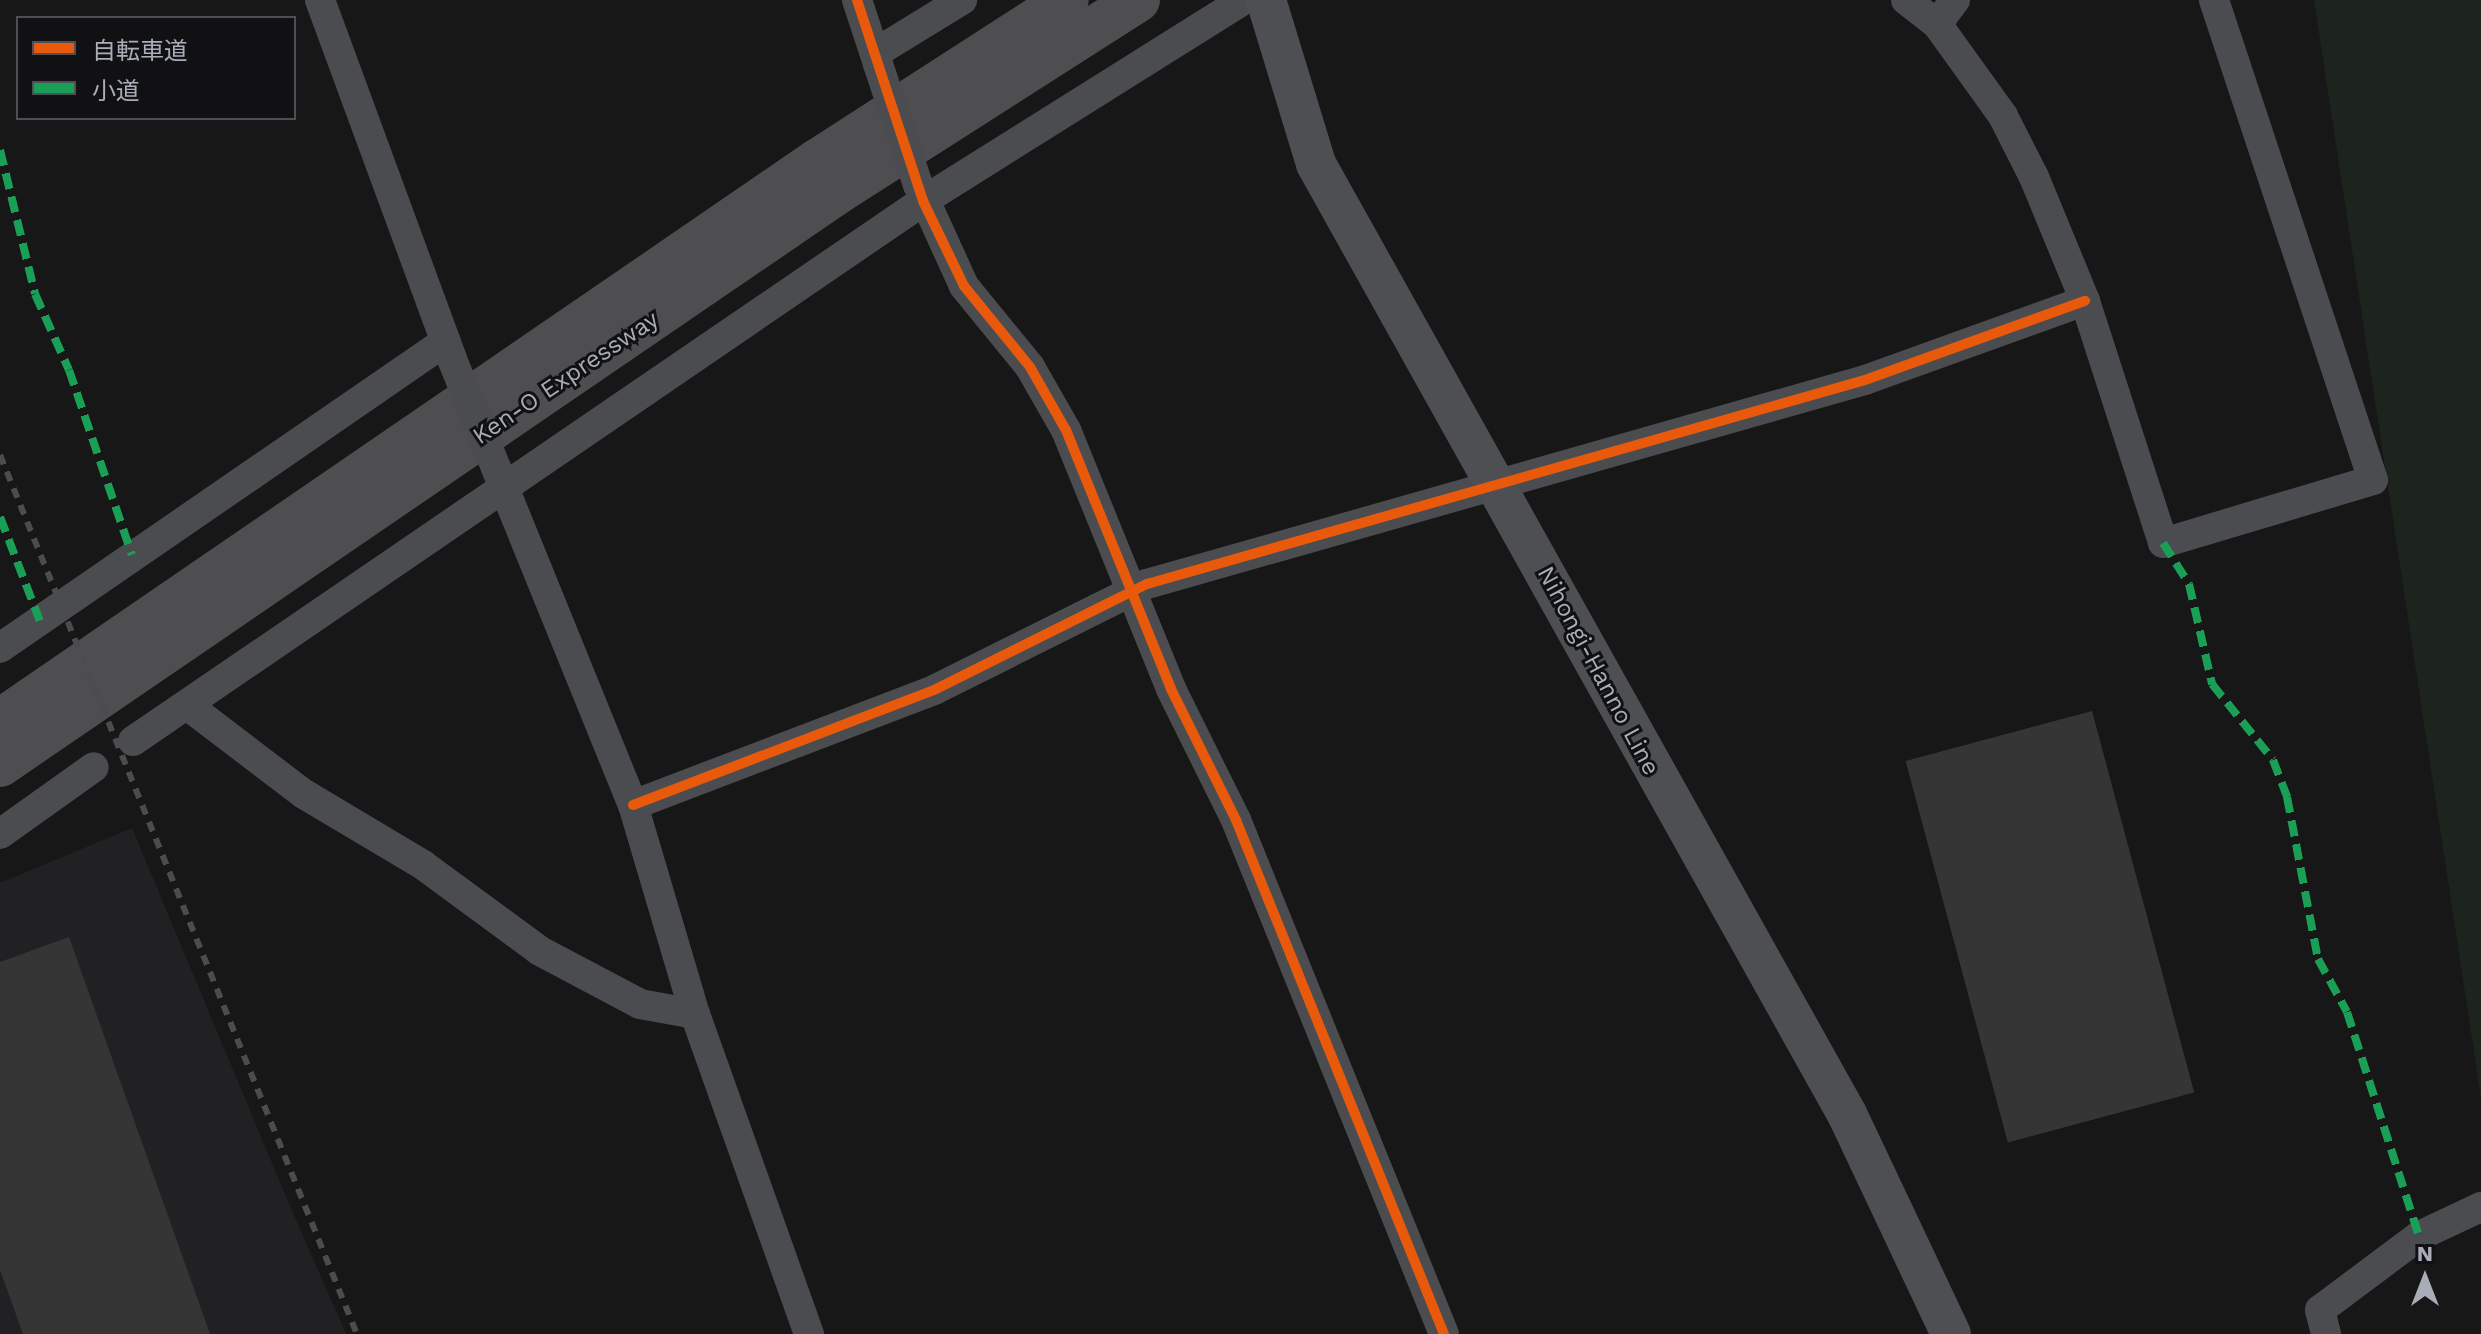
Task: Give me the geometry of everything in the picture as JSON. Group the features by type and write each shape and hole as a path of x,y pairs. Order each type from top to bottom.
{"highway":[{"name":"Ken-O Expressway","path":"0,721 817,161 1067,0"},
{"name":"Ken-O Expressway","path":"0,765 838,192 1138,0"}],"main road":[{"name":"Nihongi-Hanno Line","path":"1266,0 1316,164 1496,481 1847,1114 1951,1334"}],"street":[{"path":"320,0 449,350 633,805 695,1014 809,1334"},
{"path":"857,0 921,193 964,286 1050,397 1171,689 1242,834 1444,1334"},
{"path":"877,58 962,0"},
{"path":"133,741 187,705 499,476 921,193 1243,0"},
{"path":"1906,0 1946,12 2003,116 2085,301 2163,543 2373,480 2214,0"},
{"path":"633,805 936,689 1133,592 1496,481 1865,380 2085,301"},
{"path":"0,648 449,350"},
{"path":"187,705 304,794 423,865 540,951 640,1004 695,1014"},
{"path":"0,834 94,767"},
{"path":"2326,1334 2320,1310 2419,1236 2481,1207"}],"shaded area":[{"path":"2314,0 2481,0 2481,1098"},
{"path":"132,828 346,1334 0,1334 0,883"}],"building":[{"path":"2092,711 2194,1093 2008,1142 1906,761"},
{"path":"69,937 210,1334 23,1334 0,1270 0,962"}],"railway":[{"path":"0,455 357,1334"}],"marked path":[{"path":"0,150 35,294 69,370 132,555"},
{"path":"0,517 40,621"},
{"path":"2163,543 2189,584 2212,684 2273,760 2287,797 2318,959 2347,1012 2419,1236"}],"cycle path":[{"path":"857,0 923,201 964,286 1030,367 1066,430 1171,689 1236,820 1444,1334"},
{"path":"633,805 936,689 1147,584 1865,380 2085,301"}]}
